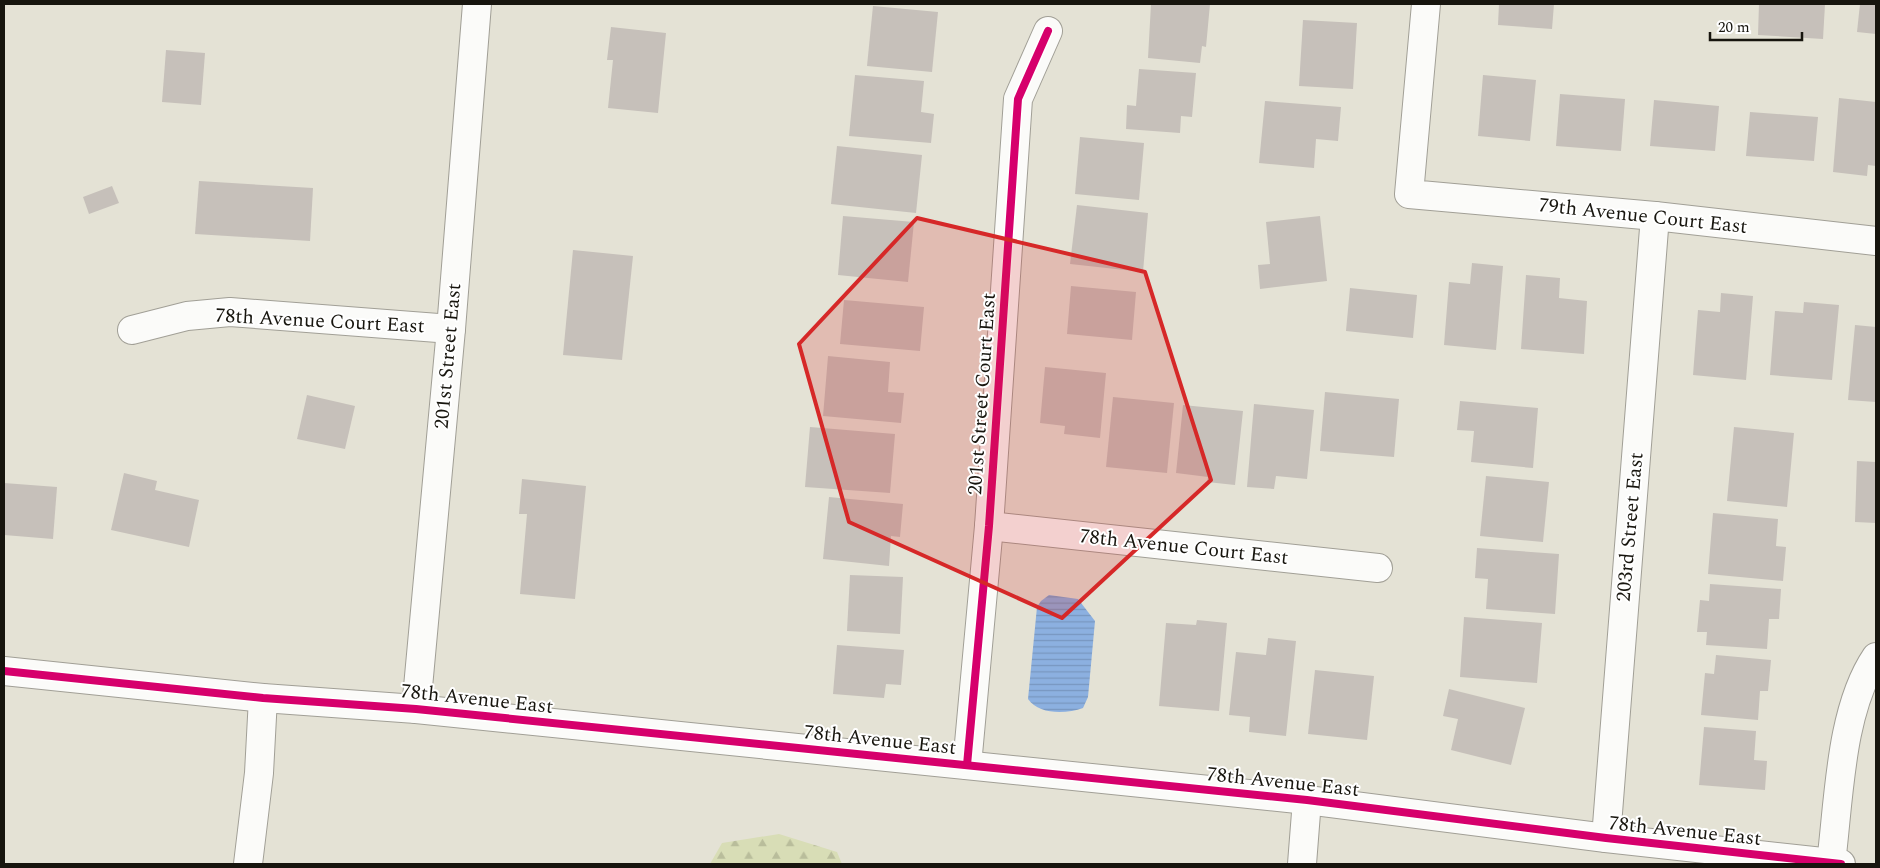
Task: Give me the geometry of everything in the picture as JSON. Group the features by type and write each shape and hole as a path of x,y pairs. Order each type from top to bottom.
{"street":[{"name":"201st Street East","path":"416,709 451,329 477,4"},
{"name":"79th Avenue Court East","path":"1426,4 1409,194 1655,216 1876,241"},
{"name":"201st Street Court East","path":"967,765 989,526 1018,99 1048,31"},
{"name":"203rd Street East","path":"1606,838 1655,216"},
{"name":"78th Avenue Court East","path":"132,330 187,316 230,312 451,329"},
{"name":"78th Avenue Court East","path":"989,526 1378,568"},
{"path":"1836,864 1849,716 1864,674 1876,657"},
{"name":"78th Avenue East","path":"4,671 263,698 416,709 1307,800 1606,838 1836,864"},
{"path":"248,864 259,773 263,698"},
{"path":"1302,864 1307,800"}],"highlighted area":[{"path":"917,218 1145,272 1211,480 1062,618 849,522 799,344"}],"green space":[{"path":"779,834 837,852 842,864 710,864 722,843"}],"water":[{"path":"1049,595 1078,599 1095,621 1088,697 1083,708 1076,710 1053,712 1039,708 1028,699 1037,607"}],"building":[{"path":"1151,4 1210,4 1206,47 1202,46 1200,63 1148,58"},
{"path":"1499,4 1554,4 1552,29 1498,25"},
{"path":"1759,4 1825,4 1823,39 1758,35"},
{"path":"1860,4 1876,4 1876,34 1857,32"},
{"path":"873,6 938,12 932,72 867,66"},
{"path":"1303,20 1357,23 1353,89 1299,86"},
{"path":"611,27 666,33 658,113 608,108 613,60 607,60"},
{"path":"166,50 205,53 201,105 162,102"},
{"path":"1139,69 1196,73 1192,117 1181,116 1180,133 1126,129 1127,105 1136,106"},
{"path":"855,75 924,81 921,112 934,114 931,143 849,136"},
{"path":"1483,75 1536,80 1530,141 1478,136"},
{"path":"1560,94 1625,99 1621,151 1556,146"},
{"path":"1839,98 1876,102 1876,166 1868,165 1867,176 1833,172"},
{"path":"1654,100 1719,106 1715,151 1650,146"},
{"path":"1265,101 1341,107 1338,141 1316,139 1314,168 1259,163"},
{"path":"1750,112 1818,117 1814,161 1746,156"},
{"path":"1080,137 1144,143 1139,200 1075,194"},
{"path":"837,146 922,155 916,213 831,204"},
{"path":"199,181 313,188 310,241 195,234"},
{"path":"112,186 119,203 89,214 83,197"},
{"path":"1077,205 1148,213 1143,272 1070,264"},
{"path":"843,216 914,222 908,282 838,275"},
{"path":"1320,216 1327,281 1260,289 1258,265 1270,264 1266,222"},
{"path":"573,250 633,256 622,360 563,355"},
{"path":"1472,263 1503,266 1496,350 1444,345 1449,282 1470,284"},
{"path":"1526,275 1560,278 1559,298 1587,301 1584,354 1521,349"},
{"path":"1071,286 1136,292 1132,340 1067,334"},
{"path":"1350,288 1417,295 1413,338 1346,331"},
{"path":"1721,293 1753,296 1746,380 1693,375 1698,310 1720,312"},
{"path":"844,300 924,307 920,351 840,344"},
{"path":"1804,302 1839,305 1832,380 1770,375 1775,311 1803,313"},
{"path":"1855,325 1876,327 1876,402 1848,400"},
{"path":"828,356 890,362 888,392 904,393 901,423 823,416"},
{"path":"1045,367 1106,373 1100,438 1064,434 1065,426 1040,423"},
{"path":"1325,392 1399,399 1394,457 1320,451"},
{"path":"307,395 355,406 345,449 297,439"},
{"path":"1113,397 1174,403 1167,473 1106,467"},
{"path":"1460,401 1538,408 1533,468 1471,462 1474,431 1457,430"},
{"path":"1254,404 1314,410 1307,479 1276,476 1274,489 1247,487"},
{"path":"1183,405 1243,411 1235,485 1207,482 1208,477 1176,473"},
{"path":"810,427 895,434 890,493 805,487"},
{"path":"1734,427 1794,433 1787,507 1727,501"},
{"path":"1857,461 1876,462 1876,523 1855,522"},
{"path":"124,473 157,481 155,490 199,500 189,547 111,530"},
{"path":"1486,476 1549,482 1543,542 1480,536"},
{"path":"522,479 586,486 575,599 520,594 527,514 519,514"},
{"path":"4,483 57,487 53,539 4,535"},
{"path":"829,497 903,504 900,537 891,536 889,566 823,559"},
{"path":"1713,513 1778,519 1776,546 1786,547 1783,581 1708,574"},
{"path":"1477,548 1559,554 1555,614 1486,609 1488,579 1475,578"},
{"path":"850,575 903,577 900,634 847,631"},
{"path":"1710,584 1781,589 1779,619 1769,619 1767,649 1706,645 1707,632 1697,632 1700,600 1709,601"},
{"path":"1464,617 1542,623 1537,683 1460,677"},
{"path":"1197,620 1227,623 1219,711 1159,706 1166,623 1196,625"},
{"path":"1268,638 1296,641 1286,736 1249,732 1250,717 1229,715 1236,652 1266,655"},
{"path":"837,645 904,650 901,685 886,684 884,698 833,694"},
{"path":"1716,655 1771,660 1768,691 1760,691 1758,720 1701,715 1705,673 1714,674"},
{"path":"1315,670 1374,676 1367,740 1308,734"},
{"path":"1449,689 1525,708 1511,765 1451,750 1458,719 1443,716"},
{"path":"1704,727 1756,731 1754,760 1767,761 1765,790 1699,785"}],"cycle path":[{"path":"967,765 989,526 1018,99 1048,31"},
{"path":"4,671 263,698 416,709 1307,800 1606,838 1841,864"}]}
